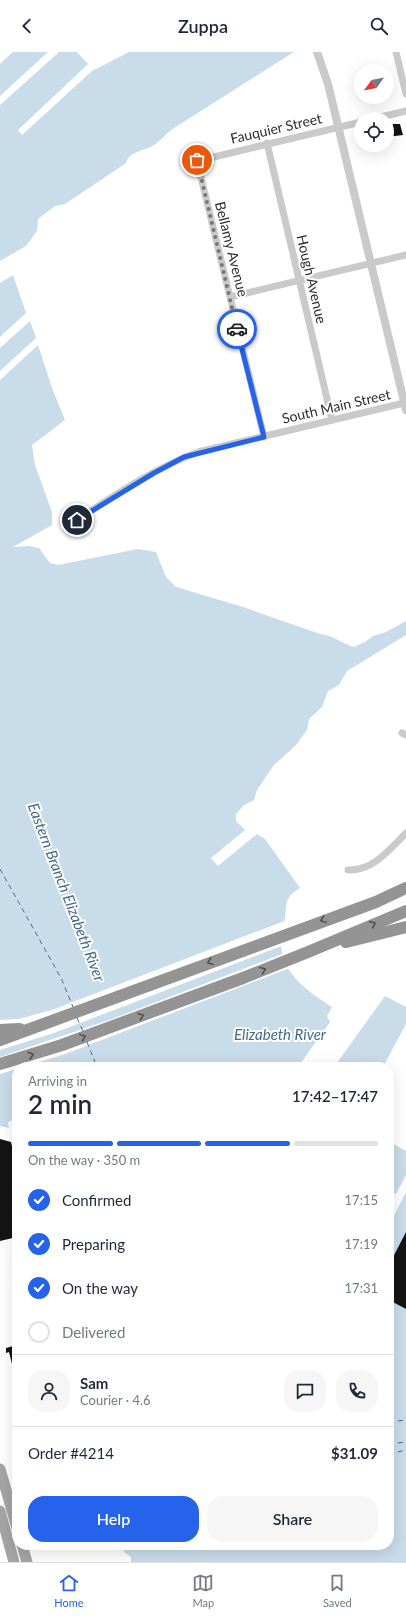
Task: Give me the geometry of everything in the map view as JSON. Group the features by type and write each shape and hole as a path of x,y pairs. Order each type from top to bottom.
{"highway":[{"path":"346,912 373,895 406,880"},
{"path":"0,1040 376,902 406,888"},
{"path":"0,1064 62,1045 308,952 406,911"},
{"path":"308,952 406,928"},
{"path":"376,935 406,934"},
{"path":"0,1030 35,1027"}],"main road":[{"path":"0,1470 12,1511"},
{"path":"0,1511 14,1562"},
{"path":"23,1550 27,1562"}],"street":[{"path":"317,52 328,84 339,127 405,405"},
{"path":"396,52 406,94"},
{"path":"394,114 406,111"},
{"name":"Fauquier Street","path":"197,160 354,124"},
{"name":"Hough Avenue","path":"267,143 332,420"},
{"name":"Bellamy Avenue","path":"197,160 264,437"},
{"path":"230,297 406,255"},
{"name":"South Main Street","path":"77,520 154,473 184,457 332,420 405,405"},
{"path":"348,870 361,869 370,865 406,833"}],"water":[{"path":"13,52 48,52 0,96 0,64"},
{"path":"59,52 77,52 88,64 18,130 22,135 92,71 129,52 294,52 171,130 151,147 135,153 126,163 65,204 55,206 38,219 37,231 26,246 0,261 0,105"},
{"path":"13,275 26,313 0,337 0,283"},
{"path":"30,321 36,338 0,371 0,348"},
{"name":"Eastern Branch Elizabeth River","path":"38,345 52,388 65,420 32,445 35,465 52,512 52,525 13,547 29,546 39,548 50,563 58,565 138,549 156,552 166,577 176,587 240,606 329,636 354,647 373,636 386,632 406,621 406,635 347,671 339,685 328,691 322,707 309,719 307,730 296,745 274,765 257,790 254,800 244,805 236,814 236,821 245,830 211,858 218,866 257,834 265,839 300,888 291,895 287,901 281,938 282,952 285,963 297,980 305,988 332,1007 327,1016 330,1022 302,1062 12,1062 12,1121 8,1122 9,1128 0,1126 0,380"},
{"name":"Elizabeth River","path":"385,996 406,1007 406,1024 386,1062 338,1062"},
{"path":"394,1144 406,1151 406,1175 396,1194 394,1193"},
{"path":"406,1192 406,1562 131,1562 131,1557 124,1552 124,1550 394,1550 394,1215"}],"pier":[{"path":"287,920 284,945 54,1033 0,1050 0,1025 17,1023 0,1024 0,1020 19,1019 52,1010"},
{"path":"285,953 290,968 65,1054 39,1062 12,1062 12,1070 0,1074 0,1057 109,1020"}],"building":[{"path":"394,124 400,124 403,135 394,136"},
{"path":"0,1139 11,1142 12,1146 12,1238 0,1241"},
{"path":"406,1232 406,1309 394,1303 394,1255"},
{"path":"12,1346 12,1364 9,1352 6,1353 6,1348"}],"ferry route":[{"path":"0,869 61,978 73,1007"},
{"path":"77,1018 83,1031"},
{"path":"87,1042 95,1062"},
{"path":"394,1421 406,1420"},
{"path":"394,1443 406,1442"},
{"path":"394,1453 406,1450"}],"way so far":[{"path":"197,160 237,329"}],"route":[{"path":"77,520 169,464 184,457 198,452 264,437 237,329"}]}
